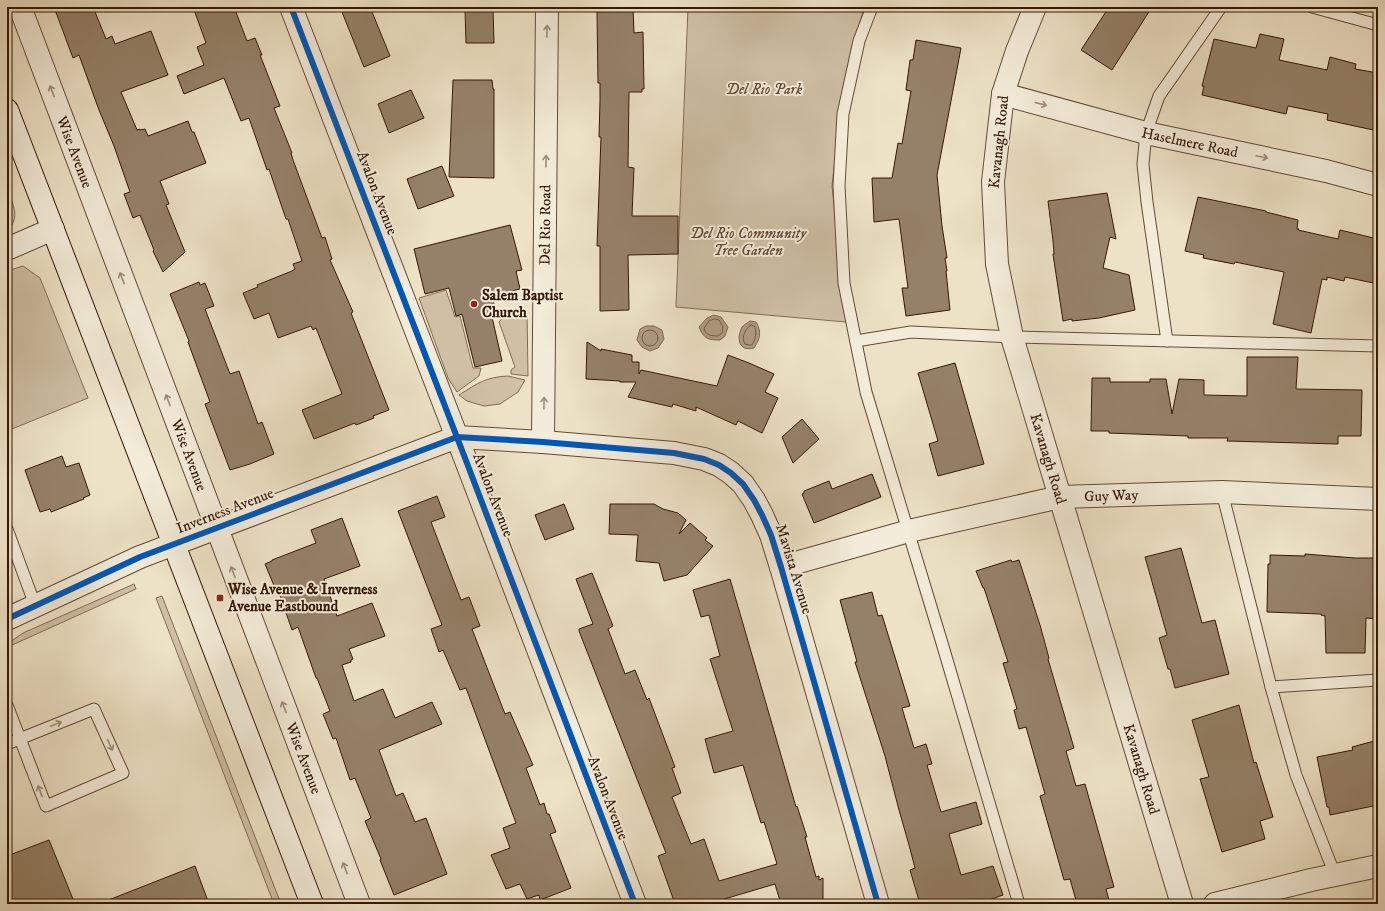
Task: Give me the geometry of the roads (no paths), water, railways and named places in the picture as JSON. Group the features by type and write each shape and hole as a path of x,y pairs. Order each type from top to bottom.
{"street":[{"name":"Wise Avenue","path":"20,7 359,904"},
{"name":"Avalon Avenue","path":"291,7 635,904"},
{"name":"Del Rio Road","path":"543,442 547,7"},
{"name":"Kavanagh Road","path":"1035,7 1017,51 1003,94 993,182 997,264 1012,337 1182,904"},
{"name":"Haselmere Road","path":"1003,94 1146,133 1326,171 1378,184"},
{"path":"7,110 312,904"},
{"path":"7,249 53,229"},
{"name":"Inverness Avenue","path":"7,619 140,557 457,437"},
{"name":"Mavista Avenue","path":"457,437 543,442 674,453 704,459 718,465 731,473 743,484 754,500 771,535 878,904"},
{"name":"Guy Way","path":"781,567 909,531 1060,497 1222,492 1378,498"},
{"path":"1215,904 1378,866"}],"lane":[{"path":"872,7 859,41 843,114 839,186 844,283 866,392 909,531 1018,904"},
{"path":"1167,341 1142,164 1146,133 1159,96 1222,7"},
{"path":"1312,7 1378,25"},
{"path":"856,341 911,332 1012,337 1378,346"},
{"path":"1222,492 1271,687 1296,775 1335,875"},
{"path":"7,529 35,605"},
{"path":"1271,687 1378,680"},
{"path":"7,705 20,739 46,806 123,773 94,709 20,739 7,744"}],"water":[{"path":"714,315 721,317 728,327 725,336 720,340 712,340 707,338 699,327 707,318"},
{"path":"750,321 756,322 760,335 754,348 749,349 740,344 739,336 742,327"},
{"path":"646,326 654,326 662,330 664,339 658,348 650,351 642,347 637,340 640,329"}],"place":[{"name":"Salem Baptist Church","path":"474,304"},
{"name":"Wise Avenue & Inverness Avenue Eastbound","path":"220,598"}],"park label":[{"name":"Del Rio Park","path":"764,89"},
{"name":"Del Rio Community Tree Garden","path":"748,242"}]}
